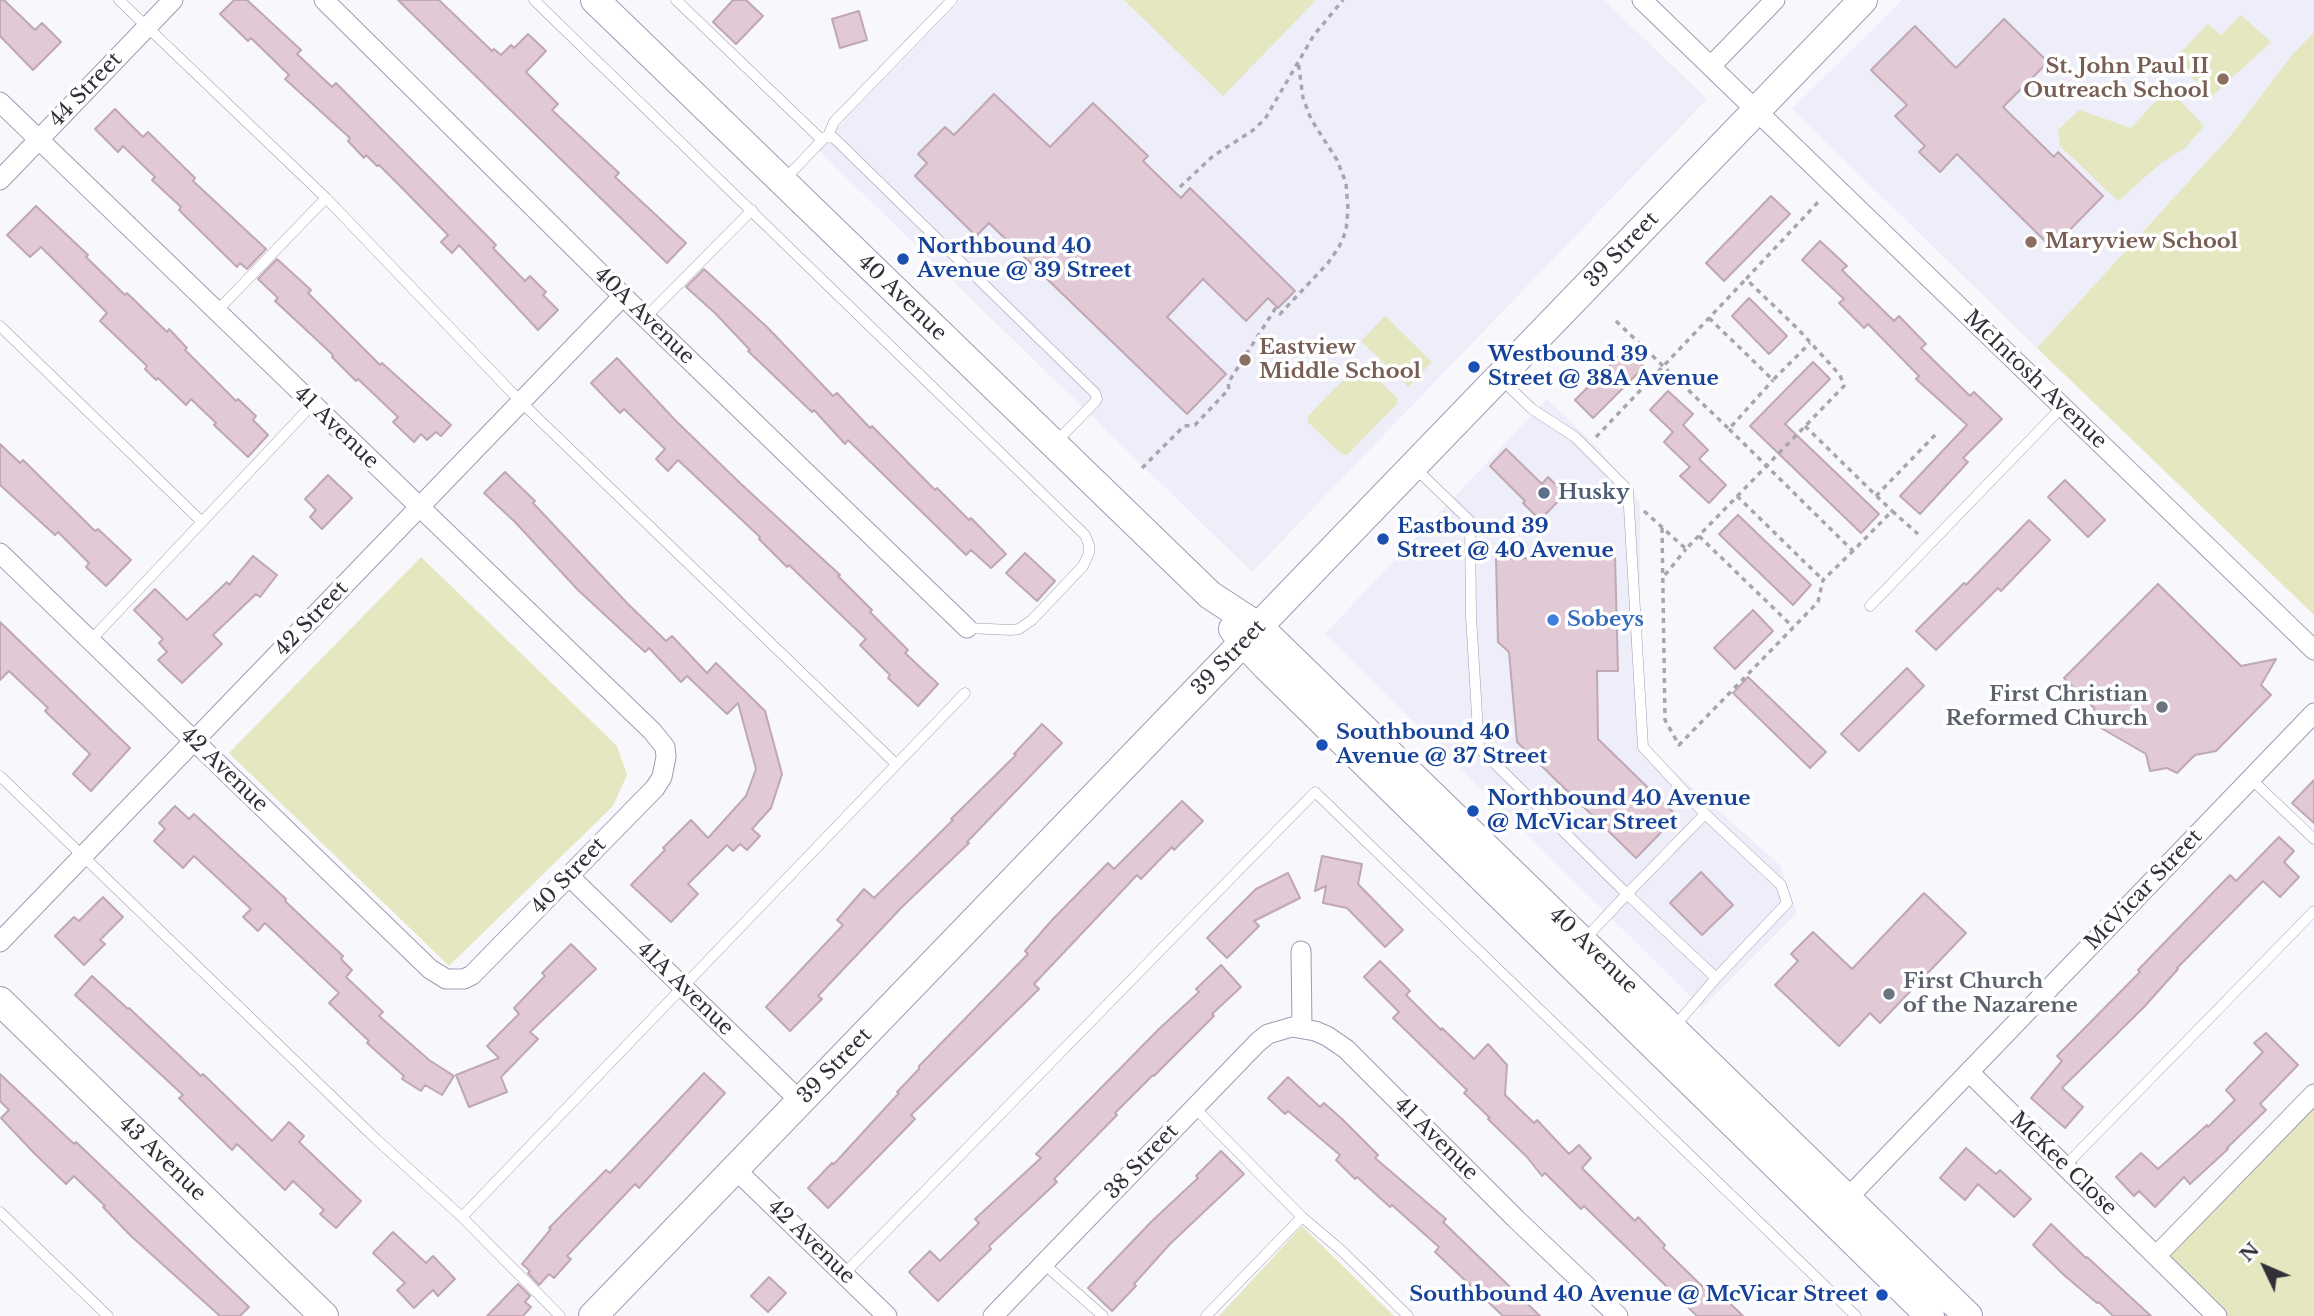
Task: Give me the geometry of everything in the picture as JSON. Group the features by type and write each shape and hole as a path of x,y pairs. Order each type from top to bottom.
{"main road":[{"name":"40 Avenue","path":"595,0 1838,1208 1968,1316"},
{"name":"39 Street","path":"599,1314 800,1101 1863,0"},
{"name":"40 Avenue","path":"1251,635 1583,941 1664,1038"},
{"name":"43 Avenue","path":"0,1001 324,1316"},
{"name":"40 Avenue","path":"1838,1208 1930,1316"}],"street":[{"name":"44 Street","path":"0,180 173,0"},
{"name":"40A Avenue","path":"324,0 623,296 967,628"},
{"name":"McIntosh Avenue","path":"1642,0 2314,650"},
{"path":"1711,66 1775,0"},
{"name":"41 Avenue","path":"0,102 652,731 665,747 667,757"},
{"name":"42 Street","path":"0,942 623,296"},
{"name":"42 Avenue","path":"0,554 430,969 453,980"},
{"name":"McVicar Street","path":"1838,1208 2314,713"},
{"name":"40 Street","path":"453,980 472,975 655,788 662,777 667,757"},
{"name":"41A Avenue","path":"569,876 800,1101"},
{"path":"1301,951 1302,1027"},
{"name":"41 Avenue","path":"1302,1027 1327,1036 1346,1049 1618,1316"},
{"name":"38 Street","path":"993,1316 1268,1034 1282,1028 1302,1027"},
{"name":"McKee Close","path":"1969,1072 2217,1316"},
{"path":"2156,1256 2314,1094"},
{"name":"42 Avenue","path":"735,1169 887,1316"}],"lane":[{"path":"119,0 326,198 521,402 896,764"},
{"path":"534,0 1085,535 1089,553 1083,566 1032,620 1019,629 1011,630 967,628"},
{"path":"676,0 825,138 837,140 1095,393 1095,402 1054,444"},
{"path":"782,181 825,138 834,122 952,0"},
{"path":"216,312 326,198"},
{"path":"646,317 752,211"},
{"path":"0,326 201,521"},
{"path":"1499,377 1532,409 1574,437 1628,490 1643,747 1705,814 1782,884 1787,903 1664,1038"},
{"path":"90,641 312,405"},
{"path":"1870,606 2063,406"},
{"path":"1413,467 1470,522 1471,616 1479,748 1716,978"},
{"path":"462,1217 965,693"},
{"path":"0,776 376,1139 462,1217 560,1316"},
{"path":"2251,779 2314,839"},
{"path":"844,1275 1315,792 1856,1316"},
{"path":"1583,941 1705,814"},
{"path":"2065,1166 2314,911"},
{"path":"1195,1108 1302,1217 1342,1251 1408,1316"},
{"path":"0,1212 108,1316"},
{"path":"1206,1316 1302,1217"},
{"path":"1044,1264 1103,1316"}],"path":[{"path":"1180,187 1213,156 1252,131 1265,119 1314,35 1343,0"},
{"path":"1142,468 1184,426 1195,425 1229,389 1228,383 1275,309 1280,314 1328,263 1343,239 1348,209 1346,183 1337,160 1311,119 1303,98 1298,60"},
{"path":"1586,448 1821,199"},
{"path":"1664,577 1766,464 1844,386 1840,375 1811,343 1746,279"},
{"path":"1709,318 1773,380"},
{"path":"1616,321 1853,551"},
{"path":"1729,429 1811,343"},
{"path":"1805,426 1920,536"},
{"path":"1876,496 1937,433"},
{"path":"1737,495 1823,580"},
{"path":"1629,498 1686,550"},
{"path":"1661,527 1665,720 1679,745 1818,602 1823,580 1892,511"},
{"path":"1699,536 1793,627"}],"shaded area":[{"name":"Eastview Middle School","path":"961,0 1604,0 1707,99 1252,572 817,149"},
{"name":"Maryview School","path":"1902,0 2314,0 2314,32 2292,55 2231,135 2037,348 1792,109"},
{"path":"1547,399 1598,448 1640,502 1640,741 1780,865 1797,913 1702,1008 1325,634"}],"green space":[{"path":"1124,0 1316,0 1223,96"},
{"path":"2241,15 2271,42 2211,97 2174,59 2208,24 2221,35"},
{"path":"2314,32 2314,615 2037,348 2231,135 2292,55"},
{"path":"2168,88 2204,126 2185,148 2161,163 2118,201 2060,146 2058,130 2079,110 2131,128"},
{"path":"1385,316 1432,362 1408,387 1361,341"},
{"path":"1358,365 1363,365 1397,398 1397,404 1347,455 1341,454 1308,422 1308,416"},
{"path":"421,557 617,746 627,775 613,806 449,966 229,753"},
{"path":"2314,1094 2314,1316 2217,1316 2156,1256"},
{"path":"1302,1226 1394,1316 1219,1316"}],"building":[{"path":"0,0 4,0 35,30 42,23 61,42 33,70 0,36"},
{"path":"234,0 247,0 301,50 297,54 332,87 336,83 496,245 493,248 525,281 530,276 546,292 543,295 558,310 538,330 459,245 452,253 441,242 448,235 379,165 366,155 364,158 348,141 350,138 285,79 289,75 251,38 248,41 220,14"},
{"path":"398,0 439,0 492,51 494,49 501,55 511,45 514,48 528,34 546,51 526,72 558,104 552,110 619,173 615,177 686,243 667,263"},
{"path":"733,0 746,0 763,16 736,44 713,22"},
{"path":"859,11 867,40 840,48 832,19"},
{"path":"2004,19 2048,62 2003,107 2054,157 2058,152 2103,196 2052,248 1957,154 1940,172 1919,152 1925,146 1895,116 1907,105 1871,70 1915,26 1956,68"},
{"path":"994,94 1050,147 1093,103 1148,156 1143,161 1181,198 1190,188 1295,291 1278,308 1268,298 1246,321 1203,279 1167,317 1226,374 1187,414 989,223 976,236 915,176 927,163 918,154 945,127 954,135"},
{"path":"115,109 143,137 148,132 195,178 193,181 266,249 247,269 240,263 237,267 179,210 181,207 152,180 155,177 123,146 118,152 95,129"},
{"path":"1771,196 1790,214 1724,281 1706,263"},
{"path":"36,206 88,255 86,257 125,295 127,293 167,332 169,329 187,348 185,350 236,401 238,399 256,416 253,420 268,435 248,457 191,399 186,405 145,369 147,366 100,321 107,313 41,247 30,257 7,235"},
{"path":"1820,241 1847,266 1842,270 1894,321 1899,316 1926,344 1921,348 1970,396 1974,392 2002,419 1963,458 1968,462 1920,514 1900,496 1967,425 1916,379 1919,376 1868,324 1864,328 1839,303 1844,299 1802,260"},
{"path":"277,259 311,290 308,293 380,365 382,363 451,425 441,436 436,432 427,440 421,434 414,442 393,422 398,417 358,379 356,381 333,355 275,301 278,298 258,279"},
{"path":"704,269 768,328 833,396 837,393 935,490 937,488 969,520 971,518 1006,554 991,568 971,550 966,555 848,440 845,444 814,410 812,412 748,351 750,350 715,313 686,287"},
{"path":"1749,298 1787,336 1769,354 1732,316"},
{"path":"1626,349 1644,367 1593,418 1575,400"},
{"path":"617,358 676,421 840,575 838,576 872,610 870,612 908,650 905,653 938,684 918,706 888,678 890,675 860,645 866,639 789,565 787,567 760,537 678,460 668,471 656,459 665,449 624,409 620,413 591,383"},
{"path":"1813,362 1830,379 1785,424 1879,514 1861,533 1750,426"},
{"path":"1668,391 1693,414 1683,425 1708,450 1699,459 1726,485 1709,503 1680,476 1690,467 1664,442 1673,432 1650,410"},
{"path":"0,444 20,463 23,460 95,531 98,529 131,560 106,586 86,567 89,563 58,532 55,535 0,485"},
{"path":"1506,449 1542,484 1548,477 1565,494 1540,520 1490,466"},
{"path":"505,472 666,641 672,636 707,673 716,663 765,711 782,774 771,808 752,829 760,836 747,850 740,844 733,851 727,845 688,884 698,894 671,922 631,885 691,820 708,838 746,796 756,769 738,703 727,714 687,676 681,682 649,648 645,652 578,590 484,493"},
{"path":"328,475 352,498 322,529 310,517 316,510 305,499"},
{"path":"2065,480 2105,520 2088,537 2048,497"},
{"path":"1738,515 1811,585 1793,605 1719,534"},
{"path":"2029,520 2050,540 2001,591 1998,588 1936,650 1916,631 1964,583 1966,585"},
{"path":"1025,553 1055,581 1037,601 1006,573"},
{"path":"253,556 277,575 260,597 256,594 213,635 222,644 182,683 158,660 167,652 159,643 163,639 134,610 155,589 187,620 227,582 229,585"},
{"path":"1615,556 1618,671 1597,671 1598,739 1677,816 1636,858 1517,742 1509,652 1498,642 1496,559"},
{"path":"2158,584 2241,666 2276,659 2261,685 2271,695 2216,751 2195,755 2177,773 2167,768 2150,771 2146,754 2101,728 2097,724 2094,708 2064,678"},
{"path":"1753,610 1773,631 1735,669 1714,648"},
{"path":"0,622 130,748 91,791 73,774 90,754 45,711 48,708 9,671 0,680"},
{"path":"1907,668 1924,686 1859,751 1841,734"},
{"path":"1748,677 1826,752 1810,768 1733,693"},
{"path":"1042,724 1062,743 967,842 969,843 902,907 818,996 822,999 790,1031 766,1007 843,925 837,920 864,889 874,898 1016,755 1014,754"},
{"path":"2314,780 2314,823 2292,803"},
{"path":"1182,801 1203,821 1174,850 1172,847 1141,879 1137,875 1034,984 1039,989 911,1115 915,1119 828,1208 808,1188 834,1164 899,1093 897,1092 919,1066 1028,954 1025,951 1053,919 1108,863 1114,869"},
{"path":"175,806 189,819 194,814 286,899 285,901 343,956 341,959 352,970 346,977 383,1012 379,1016 429,1060 454,1076 442,1095 425,1085 421,1091 402,1079 404,1076 367,1043 369,1041 329,1003 339,993 265,923 258,931 243,917 251,909 194,856 183,868 154,841 165,829 159,823"},
{"path":"2279,837 2294,851 2284,862 2299,877 2280,897 2263,881 2177,968 2144,1007 2062,1088 2083,1107 2065,1128 2031,1098 2062,1061 2057,1056 2230,875 2236,881"},
{"path":"1322,856 1362,864 1358,884 1403,930 1385,947 1347,908 1323,903 1326,886 1315,891"},
{"path":"1701,872 1733,905 1702,935 1670,903"},
{"path":"1288,873 1300,898 1254,921 1259,926 1227,958 1207,938 1256,889"},
{"path":"1924,893 1966,933 1880,1023 1870,1013 1839,1046 1775,985 1798,961 1791,954 1813,932 1852,969"},
{"path":"103,897 123,917 100,940 105,944 84,965 55,936 74,917 79,921"},
{"path":"571,944 596,969 530,1032 538,1039 501,1077 507,1092 469,1107 456,1075 499,1058 487,1046 519,1014 514,1008 545,976 542,973"},
{"path":"1380,961 1410,991 1406,995 1474,1059 1488,1044 1507,1065 1505,1095 1534,1123 1537,1120 1569,1154 1579,1145 1591,1158 1582,1168 1635,1221 1638,1217 1665,1245 1663,1248 1707,1291 1712,1286 1743,1316 1697,1316 1584,1206 1581,1209 1545,1173 1542,1176 1464,1093 1467,1090 1393,1018 1399,1012 1364,977"},
{"path":"1221,965 1241,987 1115,1113 1117,1115 1054,1179 1057,1182 989,1246 991,1249 938,1301 909,1272 930,1251 940,1261 979,1223 975,1219 1041,1158 1036,1154 1199,992 1196,989"},
{"path":"92,976 201,1076 203,1074 272,1141 289,1122 304,1136 299,1142 361,1201 336,1228 320,1214 324,1210 293,1181 285,1190 237,1144 232,1150 179,1098 183,1095 75,995"},
{"path":"2266,1033 2298,1065 2260,1104 2266,1110 2190,1184 2184,1177 2155,1207 2139,1191 2134,1196 2116,1177 2141,1153 2158,1169 2207,1125 2208,1127 2235,1100 2226,1090 2263,1052 2254,1043"},
{"path":"704,1073 725,1093 639,1188 635,1184 567,1256 571,1259 554,1278 549,1274 539,1285 522,1264 551,1229 549,1228 606,1170 610,1173"},
{"path":"0,1074 74,1144 76,1142 249,1307 240,1316 220,1316 131,1236 74,1176 66,1184 1,1118 9,1110 0,1101"},
{"path":"1288,1077 1320,1107 1324,1103 1342,1119 1378,1155 1375,1158 1446,1219 1443,1222 1540,1316 1503,1316 1435,1252 1439,1247 1392,1205 1390,1207 1357,1177 1355,1179 1336,1160 1340,1155 1288,1111 1285,1114 1268,1098"},
{"path":"1966,1148 1996,1174 2000,1170 2031,1199 2014,1217 1978,1184 1965,1200 1940,1178"},
{"path":"1221,1151 1244,1174 1170,1244 1112,1311 1088,1288 1151,1222 1198,1178 1196,1176"},
{"path":"2051,1224 2151,1316 2113,1316 2064,1275 2033,1245"},
{"path":"393,1232 426,1263 433,1256 455,1279 438,1296 433,1290 414,1308 397,1290 405,1283 373,1253"},
{"path":"769,1277 786,1293 768,1312 751,1296"},
{"path":"518,1284 530,1296 525,1302 531,1307 523,1316 487,1316"}],"place":[{"name":"St. John Paul II Outreach School","path":"2223,79"},
{"name":"Maryview School","path":"2031,242"},
{"name":"Northbound 40 Avenue @ 39 Street","path":"903,259"},
{"name":"Eastview Middle School","path":"1245,360"},
{"name":"Westbound 39 Street @ 38A Avenue","path":"1474,367"},
{"name":"Husky","path":"1544,493"},
{"name":"Eastbound 39 Street @ 40 Avenue","path":"1383,539"},
{"name":"Sobeys","path":"1553,620"},
{"name":"First Christian Reformed Church","path":"2162,707"},
{"name":"Southbound 40 Avenue @ 37 Street","path":"1322,745"},
{"name":"Northbound 40 Avenue @ McVicar Street","path":"1473,811"},
{"name":"First Church of the Nazarene","path":"1889,994"},
{"name":"Southbound 40 Avenue @ McVicar Street","path":"1882,1295"}]}
